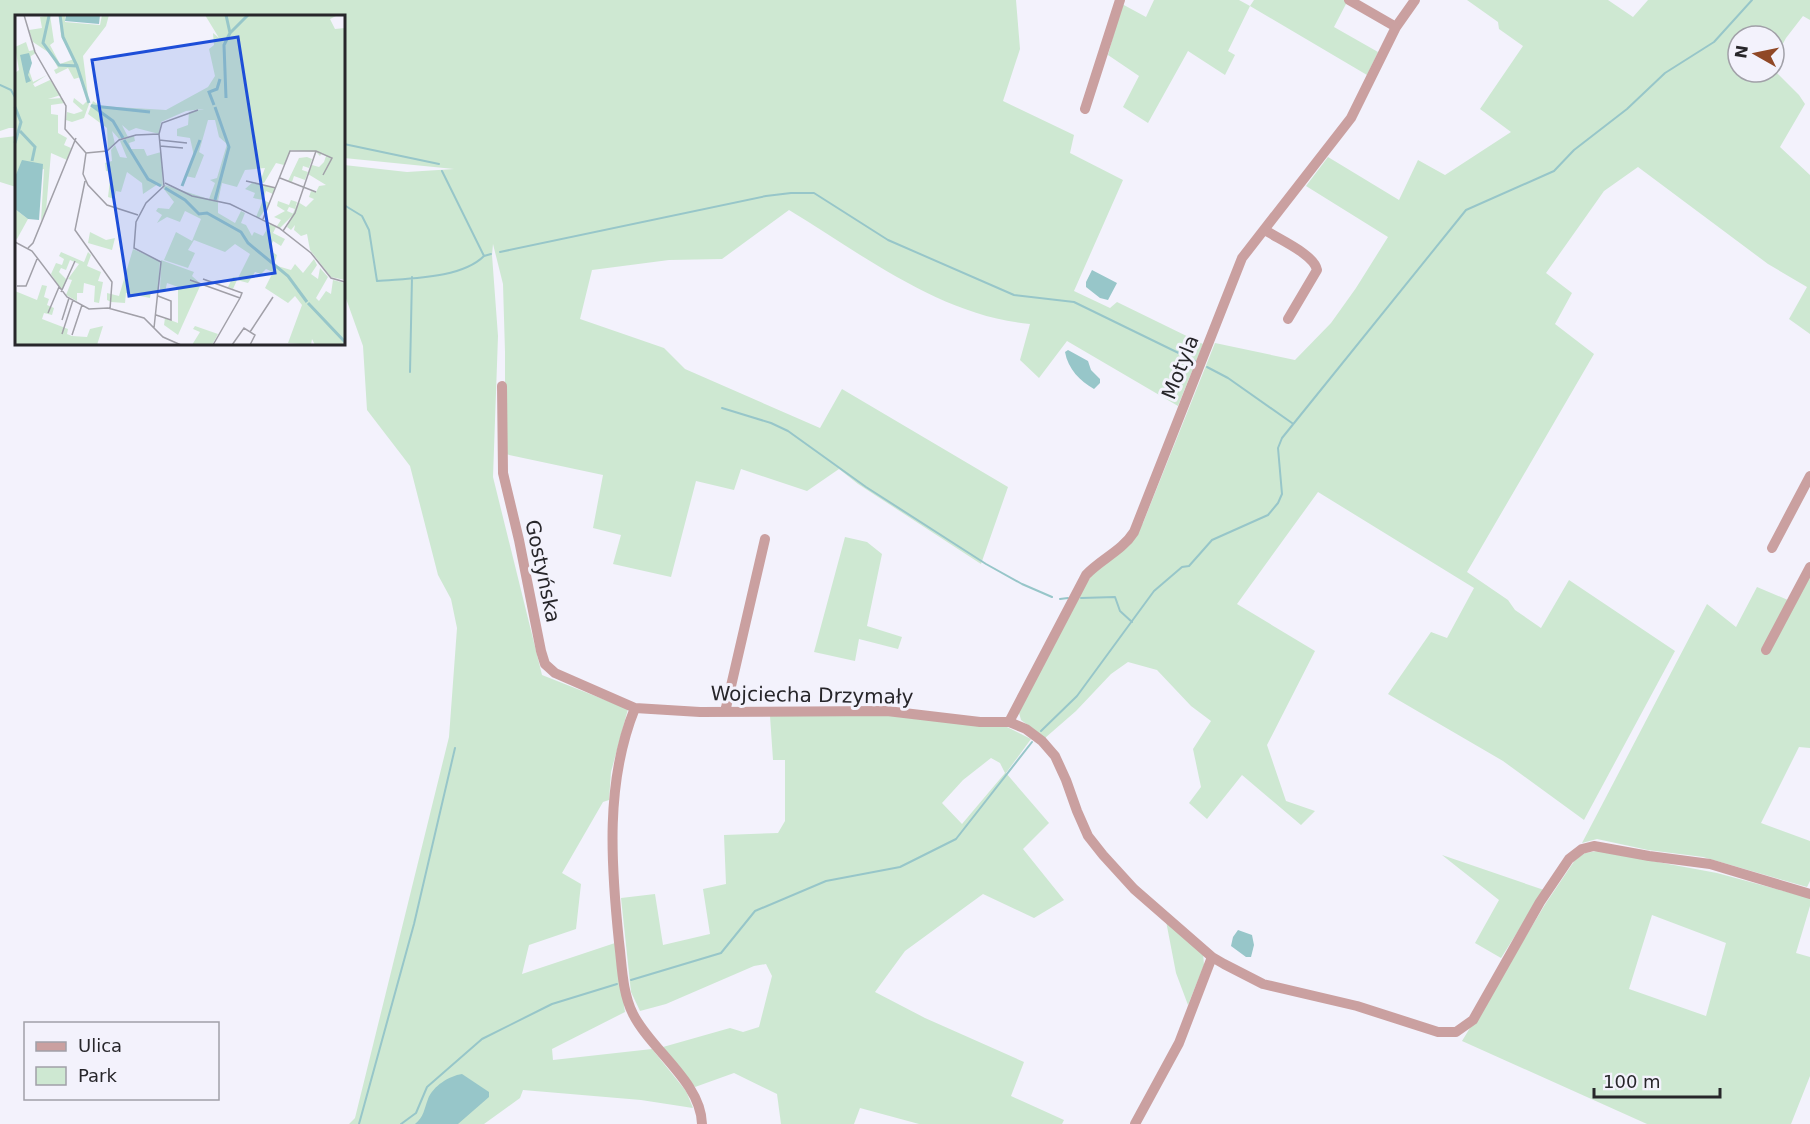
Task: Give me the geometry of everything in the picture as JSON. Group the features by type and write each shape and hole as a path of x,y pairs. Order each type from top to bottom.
{"street":[{"path":"1085,109 1120,0"},
{"path":"1349,0 1396,27"},
{"name":"Motyla","path":"1009,722 1086,575 1127,542 1134,532 1242,258 1351,118 1396,27 1415,0"},
{"path":"1264,230 1306,255 1316,265 1317,270 1288,319"},
{"name":"Gostyńska","path":"502,386 503,473 545,664 555,673 634,708"},
{"path":"1772,548 1810,476"},
{"path":"725,712 765,539"},
{"path":"1766,650 1810,567"},
{"path":"634,708 619,760 612,839 612,882 625,986 633,1014 698,1102 702,1124"},
{"name":"Wojciecha Drzymały","path":"634,708 725,712 887,711 980,722 1009,722 1026,729 1042,741 1054,756 1089,836 1103,855 1134,889 1212,957 1263,984 1328,999 1448,1033 1456,1032 1473,1020 1540,902 1569,860 1582,849 1594,846 1710,864 1810,894"},
{"path":"1135,1124 1179,1043 1212,957"}],"green space":[{"path":"0,0 1016,0 1020,49 1003,101 1074,135 1070,153 1123,180 1074,291 1110,308 1117,302 1203,344 1178,406 1067,341 1039,378 1020,360 1030,324 997,319 934,296 874,264 789,210 722,259 669,260 592,270 580,319 664,348 685,369 820,428 842,389 1008,487 981,564 858,484 839,469 807,491 741,469 734,490 696,481 671,577 613,564 621,535 593,528 603,475 505,454 503,284 493,244 498,336 493,477 542,675 628,709 611,772 609,800 603,802 562,873 581,884 576,929 529,945 522,974 615,943 625,1012 552,1049 553,1060 652,1049 686,1091 693,1108 641,1100 523,1090 520,1098 484,1124 349,1124 355,1118 449,737 457,628 451,599 438,575 410,466 367,410 363,346 345,296 345,165 407,172 454,169 345,158 345,15 15,15 15,128 0,131"},
{"path":"1154,0 1239,0 1250,6 1228,51 1235,55 1225,75 1188,51 1148,123 1123,107 1139,76 1108,55 1122,4 1146,17"},
{"path":"1254,0 1344,0 1347,2 1334,27 1378,52 1367,75 1250,6"},
{"path":"1467,0 1608,0 1633,17 1648,0 1810,0 1810,20 1803,16 1786,38 1786,24 1726,24 1726,84 1786,84 1786,82 1805,104 1780,147 1810,175 1810,334 1789,319 1807,287 1768,264 1638,167 1604,191 1546,273 1572,293 1555,324 1594,354 1467,572 1508,600 1515,610 1541,628 1569,580 1675,651 1584,820 1503,761 1388,694 1431,632 1447,638 1474,588 1318,492 1237,604 1315,651 1267,745 1286,801 1315,811 1301,825 1242,775 1207,819 1189,803 1201,787 1193,749 1211,721 1191,706 1157,670 1128,662 1111,674 1076,711 1045,738 1021,720 1018,709 1085,585 1098,567 1143,523 1215,343 1295,360 1331,323 1388,237 1306,186 1328,157 1399,200 1418,160 1445,175 1511,132 1480,109 1523,46 1499,29 1498,22"},
{"path":"15,136 15,187 0,182 0,138"},
{"path":"845,537 867,542 882,554 867,626 902,637 898,649 859,639 855,661 814,652"},
{"path":"1810,570 1810,748 1799,747 1761,823 1810,841 1810,881 1807,887 1703,857 1648,850 1597,839 1582,843 1707,604 1736,627 1757,587 1788,600"},
{"path":"770,716 897,716 1005,726 1031,739 1006,773 1049,823 1023,849 1064,900 1034,918 983,894 905,951 875,992 925,1018 1024,1062 1011,1096 1064,1120 1062,1124 919,1124 860,1108 854,1124 781,1124 777,1094 734,1073 695,1087 663,1047 730,1028 743,1032 759,1027 772,976 766,964 754,966 666,1004 640,1011 631,992 621,898 655,894 663,945 710,934 703,889 726,884 724,835 778,833 785,821 785,760 773,760","holes":["991,758 1000,763 1005,773 962,824 942,803 963,780"]},
{"path":"1598,851 1717,873 1810,898 1810,906 1796,953 1810,957 1810,1076 1791,1124 1647,1124 1462,1041 1546,903 1575,860 1585,853","holes":["1652,915 1726,943 1706,1016 1629,989"]},
{"path":"1442,855 1544,890 1501,958 1475,943 1499,900"},
{"path":"1166,921 1203,953 1204,965 1188,1005 1176,973"}],"water":[{"path":"1092,270 1117,283 1108,300 1100,298 1086,287"},
{"path":"1068,350 1088,361 1091,370 1100,379 1100,383 1094,389 1079,378 1072,369 1065,352"},
{"path":"1238,930 1252,935 1254,945 1251,957 1246,957 1231,946"},
{"path":"462,1074 489,1092 489,1097 458,1124 415,1124 422,1116 430,1094 447,1079"}],"waterway":[{"path":"1041,731 1077,696 1154,591 1182,567 1189,566 1212,540 1268,515 1278,503 1282,494 1278,448 1282,438 1466,210 1554,171 1574,150 1627,109 1665,73 1714,42 1752,0"},
{"path":"0,85 11,90 15,97"},
{"path":"345,144 439,164"},
{"path":"442,171 484,256 491,254"},
{"path":"500,252 766,196 814,193 888,240 1014,295 1074,302 1195,361"},
{"path":"345,206 362,216 369,230 377,281 448,273 474,264 484,256"},
{"path":"410,372 412,277"},
{"path":"1207,367 1228,378 1292,423"},
{"path":"722,408 771,423 788,431 866,487 986,564 1052,597"},
{"path":"1081,598 1115,597 1120,611 1132,622"},
{"path":"1060,599 1068,598"},
{"path":"631,980 721,953 755,911 826,881 900,867 956,839 1032,742"},
{"path":"359,1124 414,924 455,748"},
{"path":"401,1124 416,1113 427,1087 482,1039 552,1004 617,984"}]}
